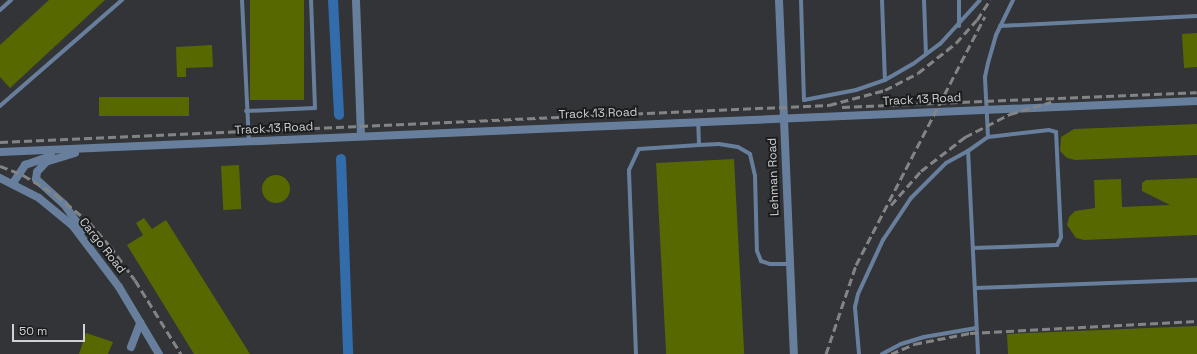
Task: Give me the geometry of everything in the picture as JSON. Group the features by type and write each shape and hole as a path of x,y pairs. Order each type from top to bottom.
{"street":[{"path":"356,0 361,136"},
{"name":"Lehman Road","path":"779,0 794,354"},
{"name":"Track 13 Road","path":"0,152 1197,100"},
{"path":"90,247 64,204 36,179 37,172 46,162 95,149"},
{"path":"13,183 25,164 43,158 82,152"},
{"name":"Cargo Road","path":"0,178 13,183 52,207 73,226 90,247 159,354"},
{"path":"131,347 140,323"}],"lane":[{"path":"0,10 10,0"},
{"path":"0,106 122,0"},
{"path":"242,0 248,142"},
{"path":"246,111 315,108 311,0"},
{"path":"801,0 804,100 856,90 885,80 926,54 959,26 980,0"},
{"path":"882,0 885,80"},
{"path":"924,0 926,54"},
{"path":"959,0 959,26"},
{"path":"988,137 985,77 1000,26 1012,0"},
{"path":"1000,26 1197,16"},
{"path":"698,122 699,144"},
{"path":"859,354 855,307 858,294 882,240 910,198 946,163 968,151 988,137 1049,130 1056,132 1061,237 1058,245 973,248"},
{"path":"636,354 629,170 639,149 699,144 719,144 738,147 750,154 756,176 757,251 761,261 790,264"},
{"path":"968,151 978,354"},
{"path":"974,288 1197,280"},
{"path":"882,354 901,344 924,337 976,328"}],"building":[{"path":"49,0 105,0 10,88 0,77 0,45"},
{"path":"250,0 304,0 304,100 250,100"},
{"path":"1197,33 1197,67 1184,68 1182,34"},
{"path":"212,45 213,67 186,68 186,77 177,77 176,47"},
{"path":"99,97 189,97 189,116 99,116"},
{"path":"1197,124 1197,155 1075,160 1067,158 1060,151 1061,137 1074,129"},
{"path":"734,159 744,354 666,354 656,163"},
{"path":"239,165 241,209 223,210 221,166"},
{"path":"276,175 286,179 290,189 286,199 276,203 266,199 262,189 266,179"},
{"path":"1197,178 1197,235 1084,240 1076,238 1067,225 1069,217 1075,211 1095,208 1094,180 1121,179 1122,207 1170,205 1142,191 1142,183 1146,180"},
{"path":"144,218 152,229 166,220 250,354 194,354 127,245 143,235 136,223"},
{"path":"1197,326 1197,354 1008,354 1007,334"},
{"path":"86,333 113,342 108,354 79,354"}],"waterway":[{"path":"333,0 339,115"},
{"path":"341,159 348,354"}],"railway":[{"path":"0,142 829,105 885,90 918,73 956,43 977,20 990,0"},
{"path":"826,354 856,265 985,16"},
{"path":"842,107 1197,92"},
{"path":"891,205 921,171 965,137 1010,114 1051,102"},
{"path":"0,166 23,175 56,195 89,222 110,246 135,280 181,354"},
{"path":"891,354 914,344 970,333 1197,321"}]}
